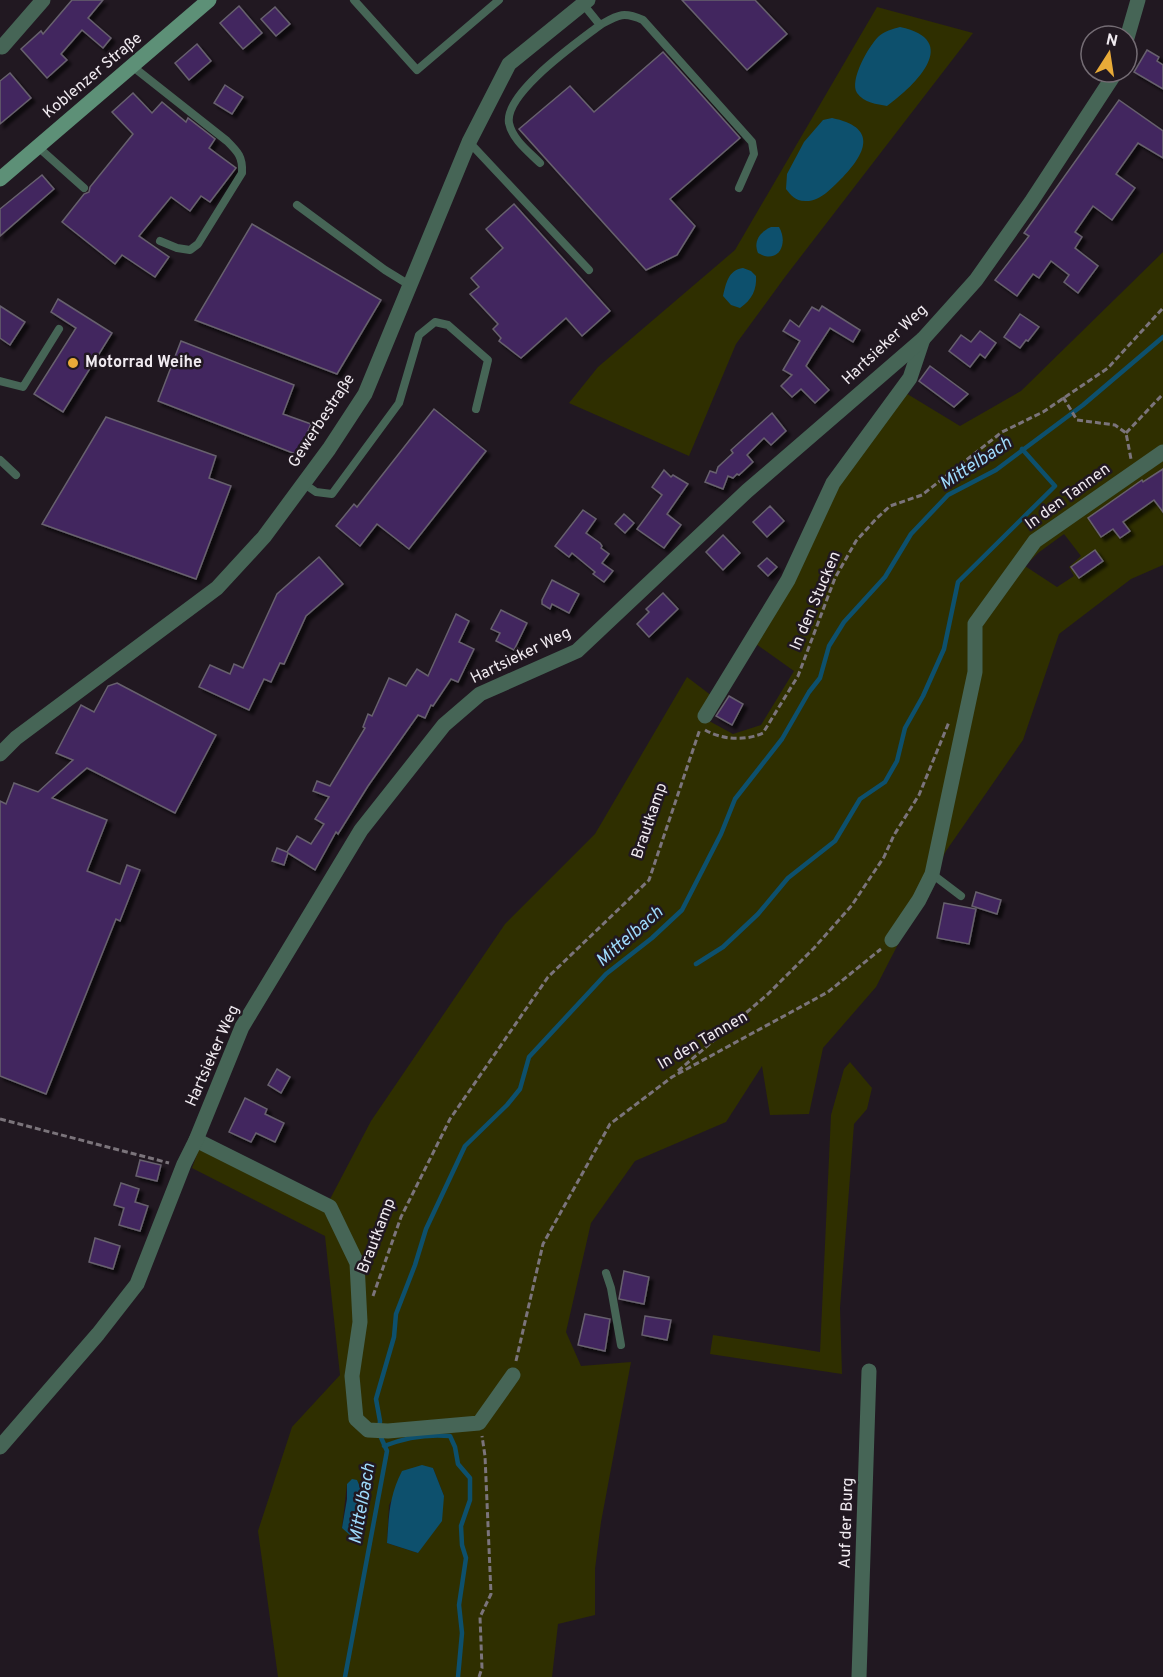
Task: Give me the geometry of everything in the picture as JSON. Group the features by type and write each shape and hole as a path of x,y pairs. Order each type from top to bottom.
{"main road":[{"name":"Koblenzer Straße","path":"0,179 209,0"}],"street":[{"path":"2,47 44,0"},
{"path":"1131,24 1138,0"},
{"name":"Gewerbestraße","path":"0,754 16,738 217,588 264,537 365,394 469,142 509,64 586,2"},
{"name":"Hartsieker Weg","path":"0,1447 98,1334 137,1284 184,1164 242,1027 361,830 444,725 480,694 577,651 747,492 922,339 976,280 1031,202 1108,84"},
{"path":"703,722 788,580 833,483 910,378 922,339"},
{"name":"In den Tannen","path":"892,940 919,900 932,874 975,672 975,624 1035,541 1163,452"},
{"path":"196,1140 330,1207 357,1263 360,1322 352,1376 356,1419 368,1430 388,1431 479,1423 513,1375"},
{"name":"Auf der Burg","path":"859,1677 869,1371"}],"lane":[{"path":"354,0 417,70 499,0"},
{"path":"586,2 600,25"},
{"path":"540,163 513,134 509,123 510,112 519,95 556,59 600,25 617,15 631,15 643,20 752,142 754,154 739,188"},
{"path":"132,66 227,141 239,152 243,161 242,173 198,244 190,250 177,248 160,241"},
{"path":"469,142 589,270"},
{"path":"38,147 84,188"},
{"path":"297,205 385,270 411,286"},
{"path":"303,483 316,492 332,494 399,403 419,335 435,322 448,325 488,360 476,409"},
{"path":"0,381 23,387 59,329"},
{"path":"0,460 16,475"},
{"path":"932,874 960,896"},
{"path":"606,1273 614,1297 621,1345"}],"path":[{"name":"In den Stucken","path":"703,722 715,736 727,739 757,736 763,733 798,676 835,578 856,540 890,506 922,495 1002,432 1043,412 1108,368 1163,309"},
{"path":"1126,433 1163,394"},
{"path":"1063,397 1077,420 1115,425 1126,433 1132,466"},
{"path":"672,1077 768,994 814,948 852,904 884,857 894,835 919,795 953,713"},
{"name":"Brautkamp","path":"372,1299 401,1217 450,1119 548,977 649,880 703,722"},
{"name":"In den Tannen","path":"513,1375 543,1244 610,1124 672,1077 828,992 892,940"},
{"path":"0,1119 176,1165"},
{"path":"479,1423 485,1456 490,1576 490,1594 480,1617 482,1668 479,1677"}],"shaded area":[{"path":"877,7 973,33 736,344 689,456 569,403 598,367 735,250"},
{"path":"1163,252 1163,565 1131,579 1059,634 1023,740 946,851 876,987 823,1048 809,1114 770,1115 762,1066 726,1122 635,1161 591,1223 566,1332 581,1366 631,1362 601,1522 595,1569 595,1615 558,1624 552,1677 278,1677 258,1531 292,1427 340,1375 325,1236 192,1168 200,1146 329,1201 371,1121 505,924 595,834 687,677 712,696 700,716 733,734 761,725 794,671 756,644 838,484 904,392 960,426 1021,391","holes":["1064,534 1081,556 1069,567 1074,576 1057,587 1025,566 1038,553","433,1468 444,1496 428,1537 418,1553 387,1543 389,1505 395,1494","347,1484 363,1504 356,1525 356,1535 342,1528"]},
{"path":"850,1062 872,1088 867,1109 854,1124 840,1308 842,1374 710,1354 713,1335 820,1352 831,1115 844,1069"}],"water":[{"path":"900,27 918,33 928,42 931,52 928,64 910,87 887,106 867,101 857,93 855,87 861,64 878,37"},
{"path":"832,118 856,127 863,141 862,149 852,167 826,193 811,201 799,200 786,189 787,174 804,142 823,120"},
{"path":"771,227 779,227 782,233 782,246 776,255 765,256 758,253 756,245 761,234"},
{"path":"743,268 756,276 756,281 751,298 740,308 731,305 723,296 731,275"},
{"path":"422,1465 433,1468 444,1496 442,1521 418,1553 387,1543 390,1506 402,1471"},
{"path":"352,1479 357,1480 362,1502 356,1535 351,1536 342,1528 347,1484"}],"building":[{"path":"72,0 103,0 88,18 111,38 103,48 82,30 61,54 67,60 47,78 21,49 41,31 43,34"},
{"path":"682,0 755,0 787,34 747,70"},
{"path":"239,6 262,33 243,49 220,23"},
{"path":"275,7 290,24 276,36 261,19"},
{"path":"197,44 211,61 189,80 175,63"},
{"path":"1147,50 1159,57 1157,61 1163,65 1163,89 1139,75 1139,64"},
{"path":"663,52 740,138 670,199 695,226 677,255 646,270 519,129 570,86 594,112"},
{"path":"10,73 31,98 0,124 0,81"},
{"path":"225,85 243,97 232,114 214,103"},
{"path":"133,93 152,113 162,102 186,122 188,118 215,139 209,148 236,168 210,202 201,196 190,211 171,197 139,236 169,257 155,277 122,255 115,264 62,222 84,194 89,192 90,187 133,134 112,112"},
{"path":"1119,100 1163,131 1163,158 1138,143 1116,174 1135,188 1112,220 1093,206 1075,232 1082,237 1075,248 1098,266 1078,293 1064,282 1069,275 1051,261 1039,278 1033,274 1017,296 995,280 1029,236 1024,233"},
{"path":"42,175 54,189 0,236 0,209"},
{"path":"514,204 610,311 582,336 566,318 521,358 499,341 501,338 493,329 498,324 470,294 479,287 471,278 503,248 486,229"},
{"path":"252,224 381,300 337,374 195,320"},
{"name":"Motorrad Weihe","path":"58,299 112,333 63,412 34,394 76,328 51,312"},
{"path":"0,306 25,322 10,345 0,338"},
{"path":"822,306 860,330 853,342 830,328 812,356 806,366 829,390 815,403 801,389 792,397 781,386 792,375 783,370 800,341 783,331 790,320 799,327 812,307 819,311"},
{"path":"1020,314 1039,327 1020,348 1004,337"},
{"path":"980,331 996,343 985,358 980,354 970,367 949,351 961,335 971,342"},
{"path":"181,341 294,385 283,414 311,424 298,455 158,401"},
{"path":"930,366 968,394 954,407 919,381"},
{"path":"434,409 486,451 409,549 377,524 360,546 336,526 354,504 357,507"},
{"path":"772,413 786,431 771,445 764,438 747,455 753,462 739,475 733,478 728,476 723,489 705,482 710,471 716,473 718,467 733,453 731,450"},
{"path":"106,417 216,456 209,478 231,486 196,579 42,524"},
{"path":"1163,469 1163,512 1154,500 1123,522 1130,531 1120,538 1113,529 1101,537 1088,518 1142,480 1143,482"},
{"path":"664,470 671,477 673,475 688,484 667,514 681,525 664,548 637,529 662,495 652,487"},
{"path":"770,506 784,521 767,537 753,522"},
{"path":"583,510 596,519 586,533 600,543 601,548 609,554 602,563 613,571 604,582 572,553 569,557 555,546"},
{"path":"624,514 634,523 625,533 615,524"},
{"path":"723,535 740,553 723,570 706,552"},
{"path":"1095,550 1103,561 1079,578 1071,567"},
{"path":"319,557 343,584 306,616 284,664 280,663 271,682 264,679 249,710 199,687 210,665 230,674 234,664 243,668 277,594"},
{"path":"767,558 777,567 768,576 758,566"},
{"path":"552,580 579,594 569,613 552,604 550,609 542,604"},
{"path":"663,593 678,609 649,637 637,624 649,612 646,609"},
{"path":"501,610 527,623 514,650 496,641 500,633 491,629"},
{"path":"456,614 469,621 459,642 474,649 458,682 451,679 433,706 431,705 425,718 418,715 368,786 338,834 336,832 315,870 288,853 284,865 272,861 277,848 287,852 297,836 311,844 324,824 315,819 329,797 313,791 317,781 330,786 365,728 363,727 368,714 372,716 389,678 406,686 417,669 428,676"},
{"path":"117,683 216,735 175,813 87,768 52,798 107,820 87,871 120,884 127,865 140,870 120,921 116,919 46,1094 0,1076 0,801 6,804 14,783 38,792 73,760 56,753 81,705 94,712 108,686"},
{"path":"729,696 743,704 732,725 716,716"},
{"path":"976,892 1001,900 997,914 972,906"},
{"path":"944,903 976,909 969,944 937,938"},
{"path":"277,1069 290,1077 281,1093 268,1085"},
{"path":"245,1098 267,1109 265,1114 284,1123 275,1142 256,1133 251,1142 229,1132"},
{"path":"140,1160 161,1165 157,1181 136,1176"},
{"path":"121,1183 139,1189 135,1202 148,1206 140,1231 119,1225 124,1208 114,1205"},
{"path":"95,1238 120,1246 113,1269 89,1262"},
{"path":"624,1271 649,1277 644,1304 619,1299"},
{"path":"585,1314 610,1319 605,1351 578,1345"},
{"path":"645,1316 671,1320 667,1340 642,1335"}],"waterway":[{"name":"Mittelbach","path":"345,1677 387,1451 379,1433 380,1421 376,1399 394,1337 396,1314 426,1229 465,1146 520,1089 529,1057 606,974 652,938 682,910 721,834 735,799 782,739 809,692 820,678 829,646 844,622 885,577 911,534 948,495 996,470 1083,405 1163,337"},
{"path":"696,964 723,947 758,914 788,878 835,841 860,799 885,782 897,761 905,728 923,696 944,649 958,582 1055,486 1022,449"},
{"path":"384,1446 416,1437 450,1436 458,1464 470,1478 470,1500 461,1526 462,1545 466,1558 459,1605 462,1633 458,1677"}],"place":[{"name":"Motorrad Weihe","path":"73,363"}]}
